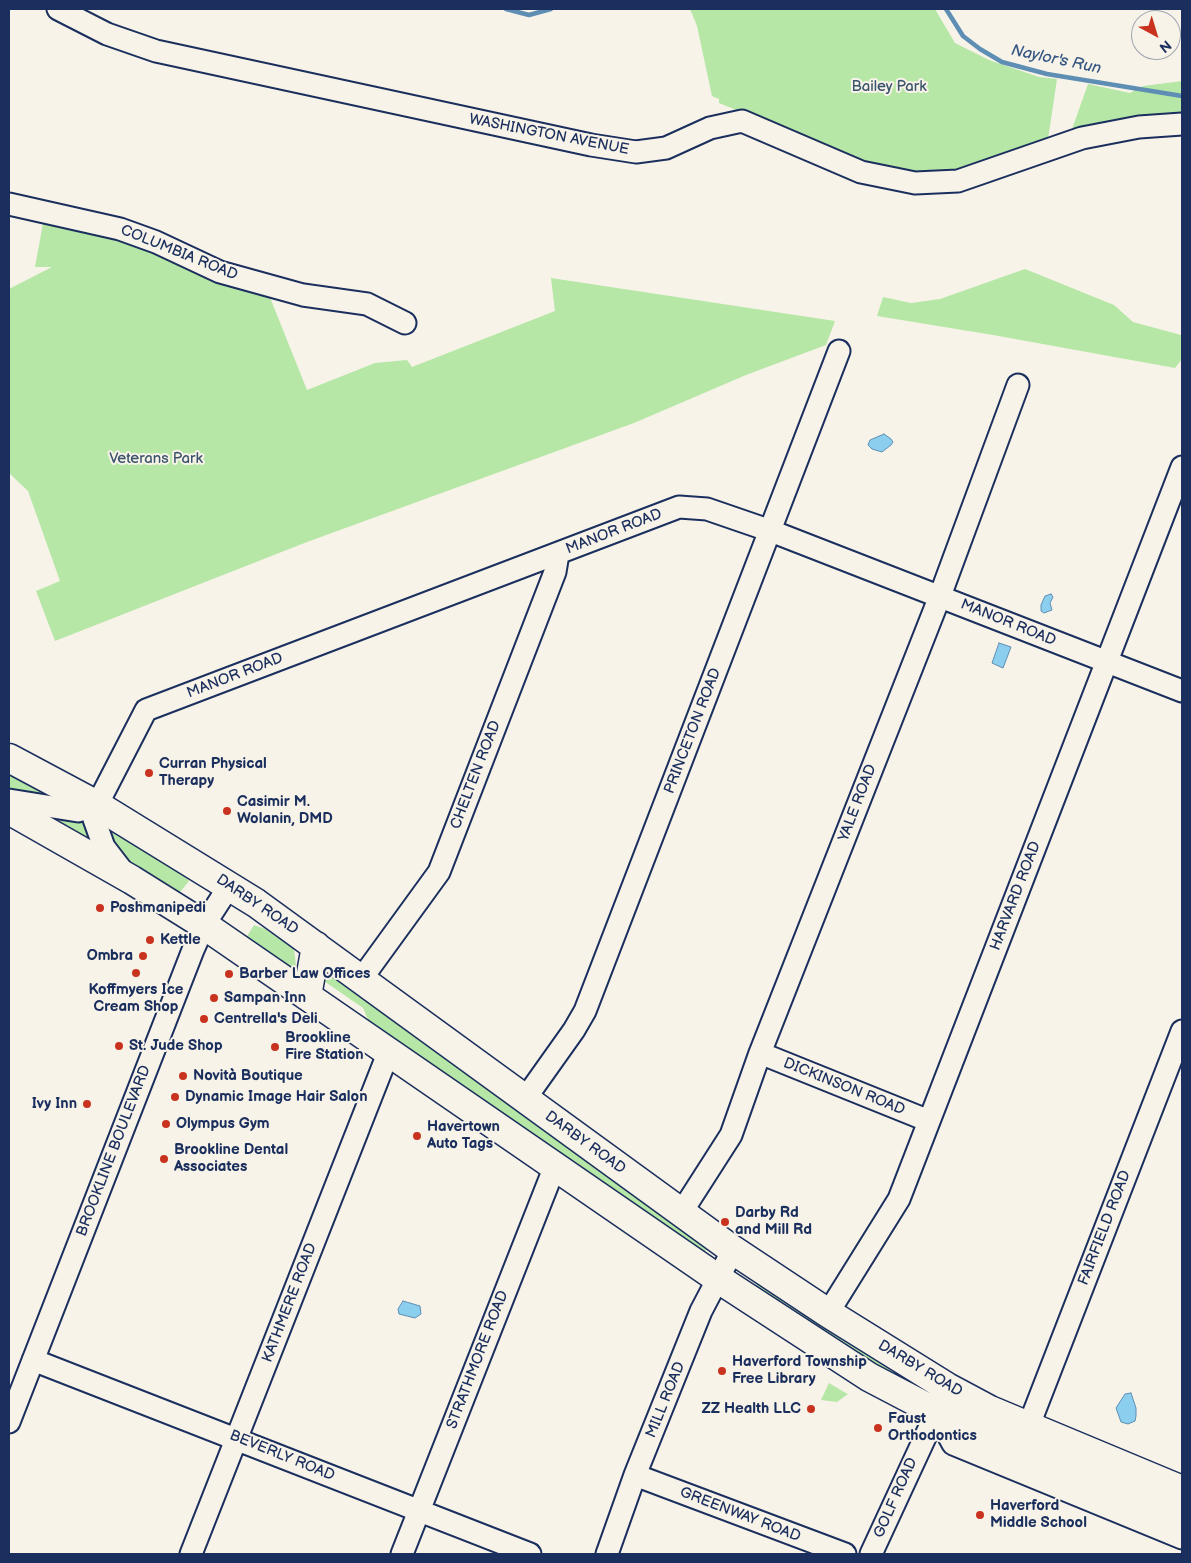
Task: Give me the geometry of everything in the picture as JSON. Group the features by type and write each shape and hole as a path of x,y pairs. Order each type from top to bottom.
{"main road":[{"name":"DARBY ROAD","path":"9,758 97,805 230,885 362,978 524,1099 732,1250 828,1313 947,1387 990,1410 1182,1490"},
{"name":"DARBY ROAD","path":"9,810 132,880 204,925 717,1278 869,1377 974,1432 1182,1517"},
{"path":"307,996 316,946"}],"street":[{"name":"WASHINGTON AVENUE","path":"58,9 107,34 156,51 591,146 636,152 666,148 710,128 742,121 861,172 915,183 958,181 1082,138 1139,127 1182,124"},
{"name":"COLUMBIA ROAD","path":"9,204 120,229 156,242 220,272 303,295 367,304 405,323"},
{"name":"PRINCETON ROAD","path":"524,1099 574,1030 585,1011 839,351"},
{"name":"YALE ROAD","path":"681,1213 731,1135 760,1053 940,596 1018,385"},
{"name":"HARVARD ROAD","path":"828,1313 899,1199 1182,467"},
{"name":"MANOR ROAD","path":"132,880 116,864 104,846 94,819 97,805 146,710 680,507 707,509 771,531 1107,663 1182,690"},
{"name":"CHELTEN ROAD","path":"362,978 439,872 555,572 558,554"},
{"path":"9,800 78,811 97,805"},
{"name":"BROOKLINE BOULEVARD","path":"9,1422 204,925 230,885"},
{"name":"FAIRFIELD ROAD","path":"1029,1425 1182,1031"},
{"name":"KATHMERE ROAD","path":"191,1554 389,1051"},
{"name":"DICKINSON ROAD","path":"760,1053 929,1121"},
{"name":"STRATHMORE ROAD","path":"402,1554 555,1166"},
{"name":"MILL ROAD","path":"607,1554 635,1476 701,1311 732,1250"},
{"name":"BEVERLY ROAD","path":"33,1360 237,1438 530,1554"},
{"name":"GOLF ROAD","path":"871,1554 947,1387"},
{"name":"DARBY ROAD","path":"936,1413 953,1444 1182,1538"},
{"name":"GREENWAY ROAD","path":"635,1476 845,1554"}],"green space":[{"name":"Bailey Park","path":"690,9 935,9 955,43 989,60 1039,77 1057,79 1048,139 954,173 925,174 875,167 719,103 719,99 712,96 697,26"},
{"path":"1182,81 1182,112 1072,129 1088,84 1130,93 1143,86"},
{"name":"Veterans Park","path":"44,218 127,238 269,295 307,390 375,363 407,360 412,367 555,311 551,278 835,321 826,345 746,375 634,423 307,542 55,641 36,591 60,581 28,491 9,473 9,289 52,267 35,267"},
{"path":"1025,269 1114,305 1133,322 1181,335 1182,359 1175,368 877,316 883,297 911,303 940,299"},
{"path":"9,767 72,805 9,789"},
{"path":"26,806 87,820 96,846"},
{"path":"102,815 176,865 189,881 176,897 114,854"},
{"path":"254,925 265,929 294,949 297,974 246,938"},
{"path":"323,970 357,990 709,1244 702,1257 372,1029 363,1008 321,979"},
{"path":"757,1284 809,1317 936,1390 931,1397 906,1389 752,1290"},
{"path":"829,1383 848,1394 837,1402 821,1400"}],"water":[{"path":"884,434 893,442 882,452 872,449 868,445 870,440"},
{"path":"1051,594 1053,597 1050,603 1052,610 1044,613 1041,611 1041,605 1045,596"},
{"path":"999,643 1011,647 1003,668 992,663"},
{"path":"403,1301 420,1306 421,1314 415,1318 399,1314 398,1309"},
{"path":"1131,1393 1136,1408 1136,1416 1135,1421 1128,1424 1121,1422 1116,1408 1125,1394"}],"waterway":[{"name":"Naylor's Run","path":"506,9 529,15 551,9"},
{"name":"Naylor's Run","path":"946,9 963,36 1002,62 1047,74 1182,96"}],"place":[{"name":"Curran Physical Therapy","path":"149,773"},
{"name":"Casimir M. Wolanin, DMD","path":"227,811"},
{"name":"Poshmanipedi","path":"100,908"},
{"name":"Kettle","path":"150,940"},
{"name":"Ombra","path":"143,956"},
{"name":"Koffmyers Ice Cream Shop","path":"136,973"},
{"name":"Barber Law Offices","path":"229,974"},
{"name":"Sampan Inn","path":"214,998"},
{"name":"Centrella's Deli","path":"204,1019"},
{"name":"St. Jude Shop","path":"119,1046"},
{"name":"Brookline Fire Station","path":"275,1047"},
{"name":"Novità Boutique","path":"183,1076"},
{"name":"Dynamic Image Hair Salon","path":"175,1097"},
{"name":"Ivy Inn","path":"87,1104"},
{"name":"Olympus Gym","path":"166,1124"},
{"name":"Havertown Auto Tags","path":"417,1136"},
{"name":"Brookline Dental Associates","path":"164,1159"},
{"name":"Darby Rd and Mill Rd","path":"725,1222"},
{"name":"Haverford Township Free Library","path":"722,1371"},
{"name":"ZZ Health LLC","path":"811,1409"},
{"name":"Faust Orthodontics","path":"878,1428"},
{"name":"Haverford Middle School","path":"980,1515"}]}
